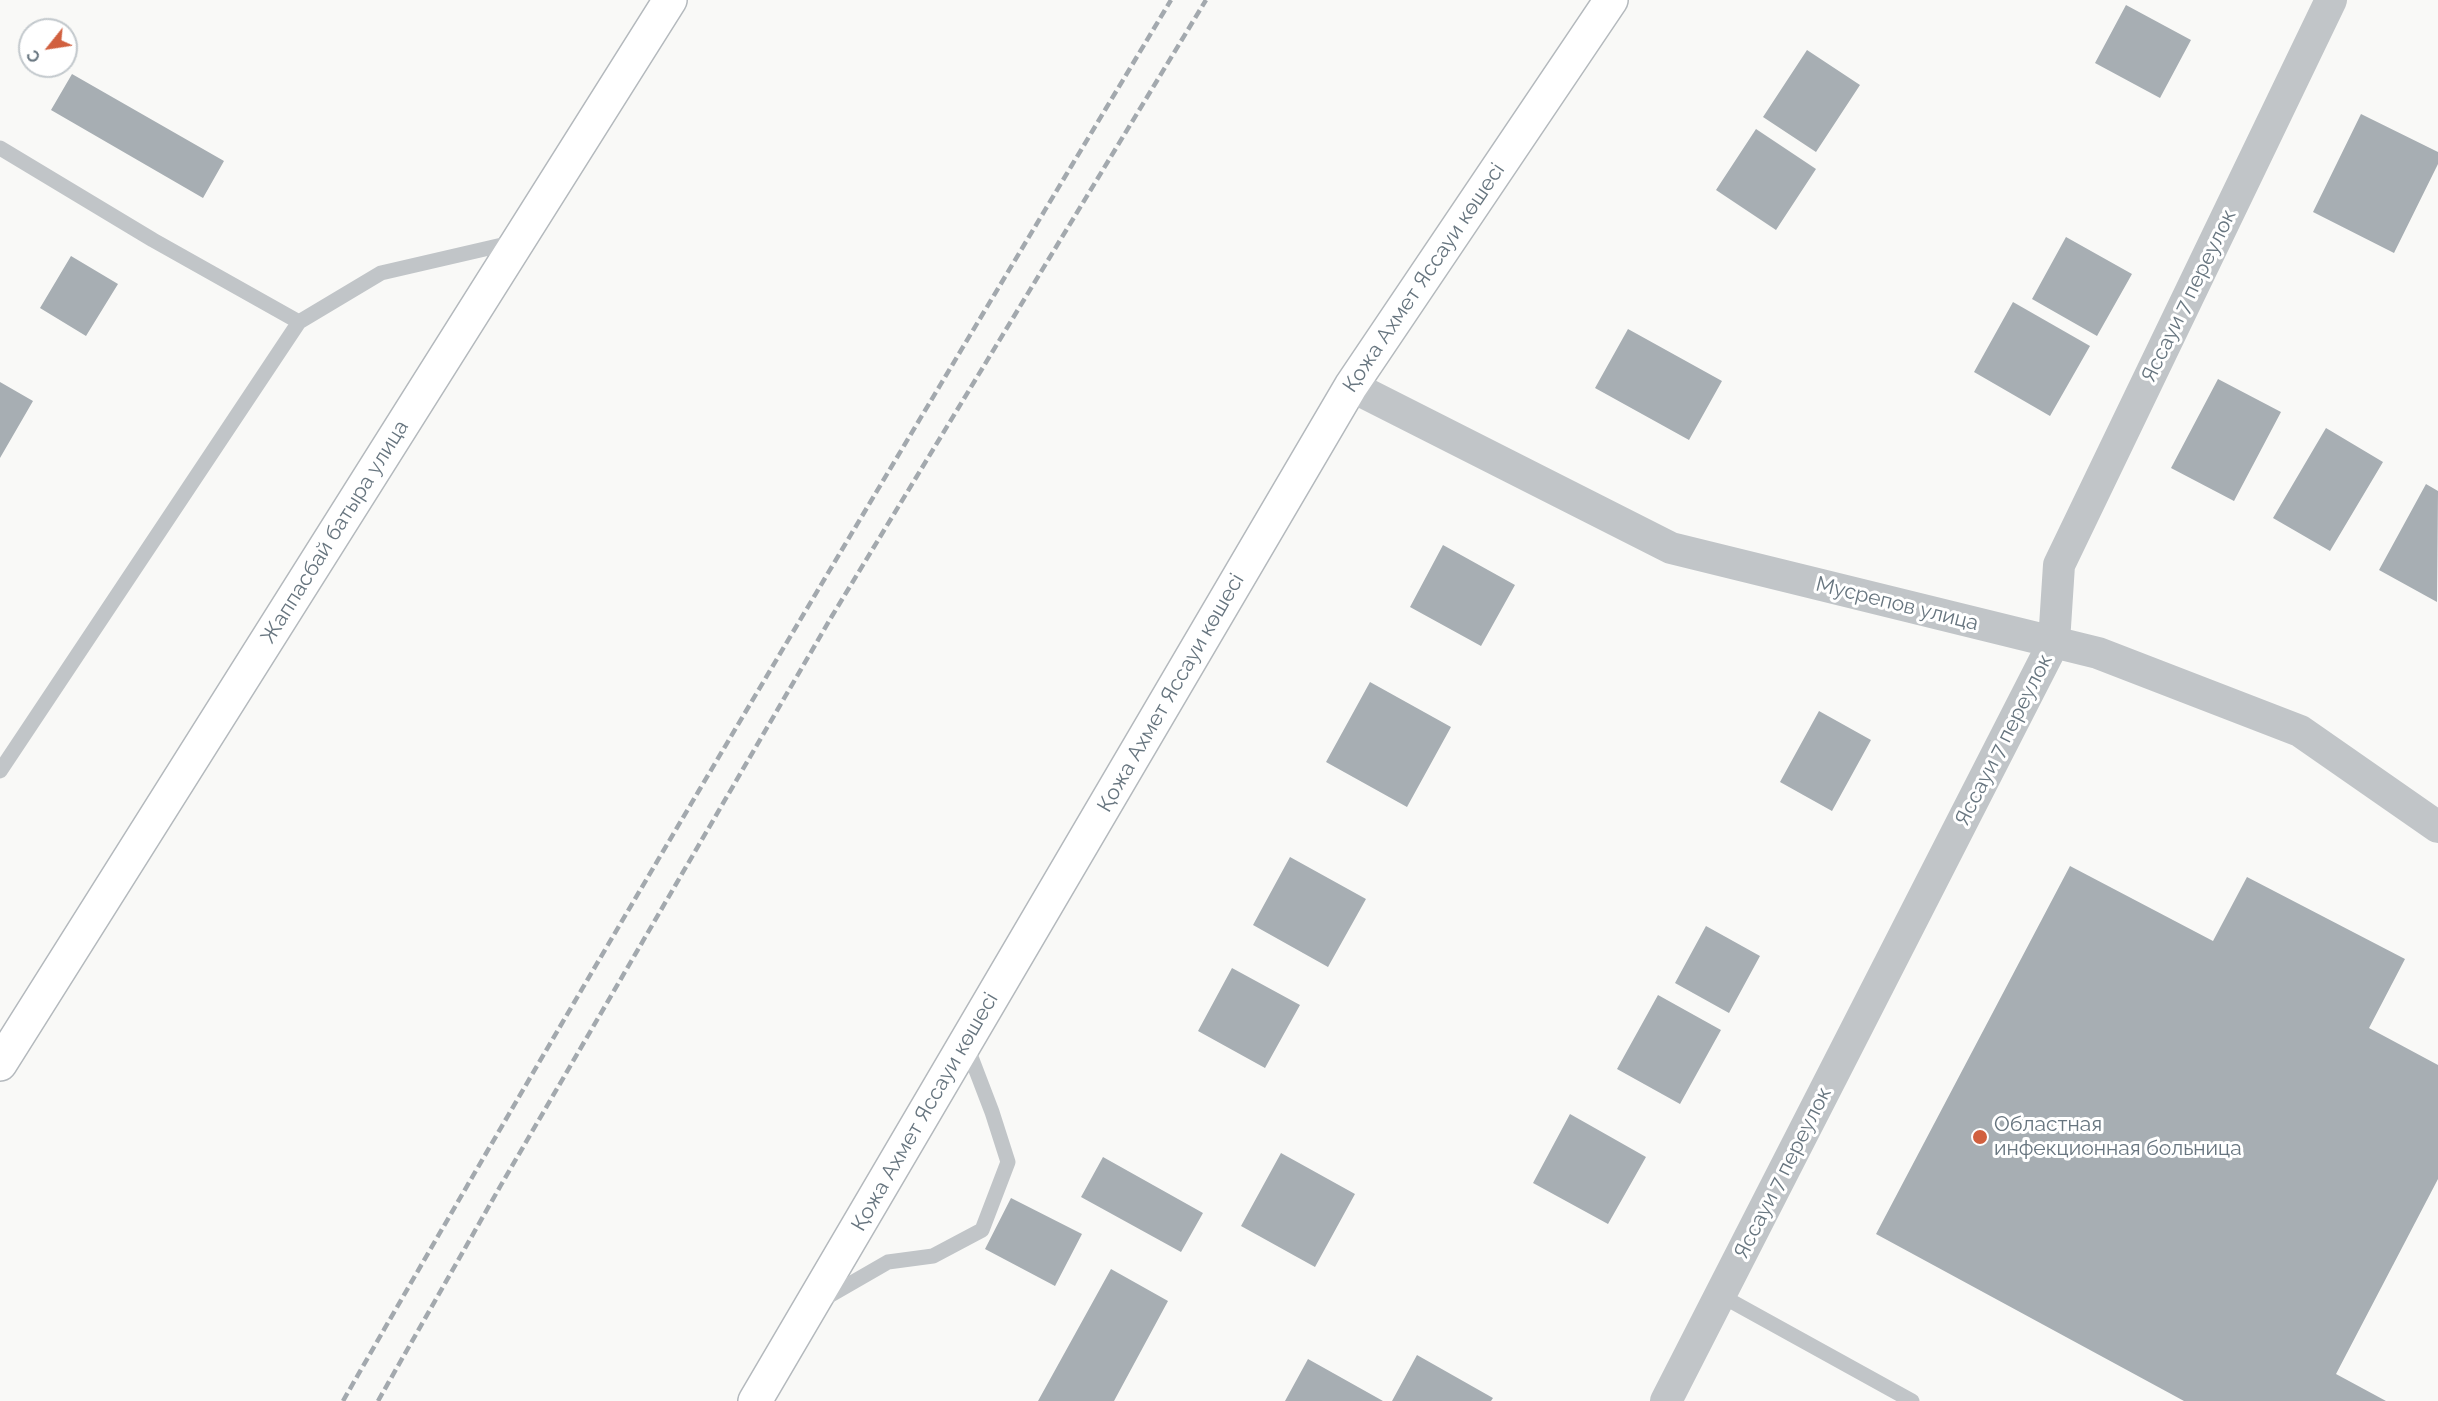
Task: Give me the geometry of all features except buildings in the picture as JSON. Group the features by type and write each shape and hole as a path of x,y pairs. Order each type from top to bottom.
{"street":[{"name":"Жаппасбай батыра улица","path":"0,1064 670,0"},
{"name":"Қожа Ахмет Яссауи көшесі","path":"765,1398 812,1306 1351,386 1611,0"},
{"name":"Яссауи 7 переулок","path":"1666,1401 2054,642 2059,565 2331,0"},
{"name":"Мусрепов улица","path":"1351,386 1671,548 2098,653 2300,731 2438,827"}],"lane":[{"path":"0,148 153,240 299,322"},
{"path":"0,771 299,322 381,273 518,241"},
{"path":"812,1306 888,1262 933,1256 982,1230 1008,1162 966,1042"},
{"path":"1720,1295 1912,1401"}],"railway":[{"path":"343,1401 650,873 1171,0"},
{"path":"378,1401 832,616 1206,0"}],"place":[{"name":"Областная инфекционная больница","path":"1980,1137"}]}
